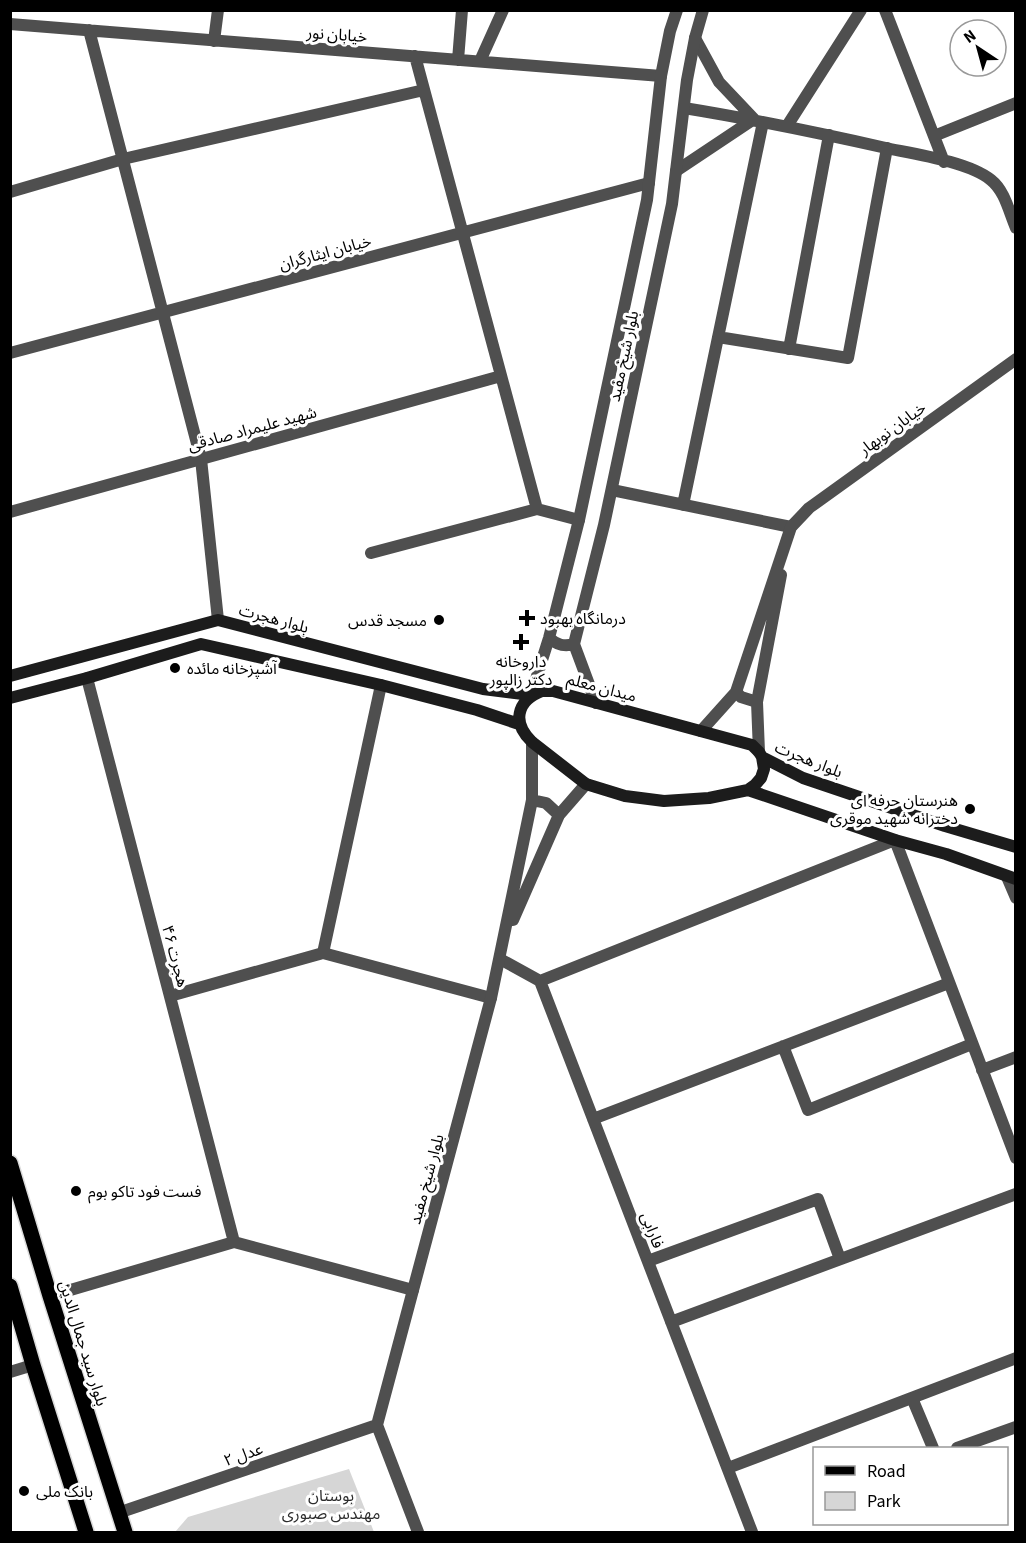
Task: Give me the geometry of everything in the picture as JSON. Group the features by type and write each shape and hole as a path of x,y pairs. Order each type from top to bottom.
{"main road":[{"name":"بلوار هجرت","path":"10,676 218,620 483,689 531,695"},
{"path":"10,698 201,644 381,685 477,710 519,724"},
{"name":"میدان معلم","path":"531,695 542,691 553,691 753,746 760,755"},
{"path":"531,695 523,703 519,713 519,724 524,735 586,784 625,796 664,801 709,798 748,790 761,778 764,769 760,755"},
{"name":"بلوار هجرت","path":"760,755 803,778 945,826 1016,847"},
{"path":"748,790 895,840 946,854 1012,878"},
{"name":"بلوار سید جمال الدین","path":"10,1163 125,1533"},
{"path":"10,1286 84,1532"}],"street":[{"path":"214,41 218,10"},
{"path":"458,60 462,10"},
{"path":"480,61 503,10"},
{"name":"بلوار شیخ مفید","path":"531,695 549,638 579,520 646,200 662,76 670,31 677,10"},
{"name":"بلوار شیخ مفید","path":"574,644 612,490 672,204 695,38 703,10"},
{"path":"787,126 861,10"},
{"path":"885,10 944,162"},
{"name":"خیابان نور","path":"10,24 662,76"},
{"path":"89,30 201,459 218,620"},
{"path":"695,38 719,82 758,121"},
{"path":"415,56 537,509"},
{"path":"10,192 123,159 424,90"},
{"path":"934,136 1016,103"},
{"path":"684,108 787,126 979,171 1002,192 1016,228"},
{"path":"676,171 758,121"},
{"path":"684,505 758,121"},
{"path":"789,348 829,135"},
{"path":"718,337 848,358 887,148"},
{"name":"خیابان ایثارگران","path":"10,353 648,183"},
{"name":"خیابان نوبهار","path":"791,527 809,508 1016,359"},
{"name":"شهید علیمراد صادقی","path":"10,512 501,376"},
{"path":"612,490 791,527"},
{"path":"370,553 537,509 579,520"},
{"path":"701,731 736,692 791,527"},
{"path":"760,755 757,702 791,527"},
{"path":"549,638 561,645 574,644 596,703"},
{"name":"هجرت ۴۶","path":"87,678 234,1242"},
{"path":"323,953 381,685"},
{"path":"736,692 741,697 757,702"},
{"path":"504,940 532,800 532,742"},
{"path":"504,940 559,815 586,784"},
{"path":"532,800 546,803 559,815"},
{"path":"500,959 540,981 895,840 1016,1158"},
{"path":"1012,878 1016,898"},
{"name":"بلوار شیخ مفید","path":"377,1425 491,998 504,940"},
{"path":"170,996 323,953 491,998"},
{"name":"فارابی","path":"540,981 752,1533"},
{"path":"593,1119 949,983"},
{"path":"783,1046 808,1110 972,1044"},
{"path":"982,1070 1016,1057"},
{"path":"671,1322 1016,1194"},
{"path":"648,1261 818,1199 840,1259"},
{"path":"50,1296 234,1242 414,1290"},
{"path":"728,1468 1016,1358"},
{"path":"728,1468 1016,1358"},
{"path":"10,1372 33,1365"},
{"path":"912,1398 932,1447"},
{"path":"377,1425 418,1533"},
{"name":"عدل ۲","path":"118,1513 377,1425"},
{"path":"962,1447 1016,1426"}],"green space":[{"name":"بوستان مهندس صبوری","path":"349,1469 374,1532 175,1532 188,1517"}],"place":[{"name":"درمانگاه بهبود","path":"527,618"},
{"name":"مسجد قدس","path":"439,620"},
{"name":"داروخانه دکتر زالپور","path":"521,642"},
{"name":"آشپزخانه مائده","path":"175,668"},
{"name":"هنرستان حرفه ای دخترانه شهید موقری","path":"970,809"},
{"name":"فست فود تاکو بوم","path":"76,1191"},
{"name":"بانک ملی","path":"24,1491"}]}
